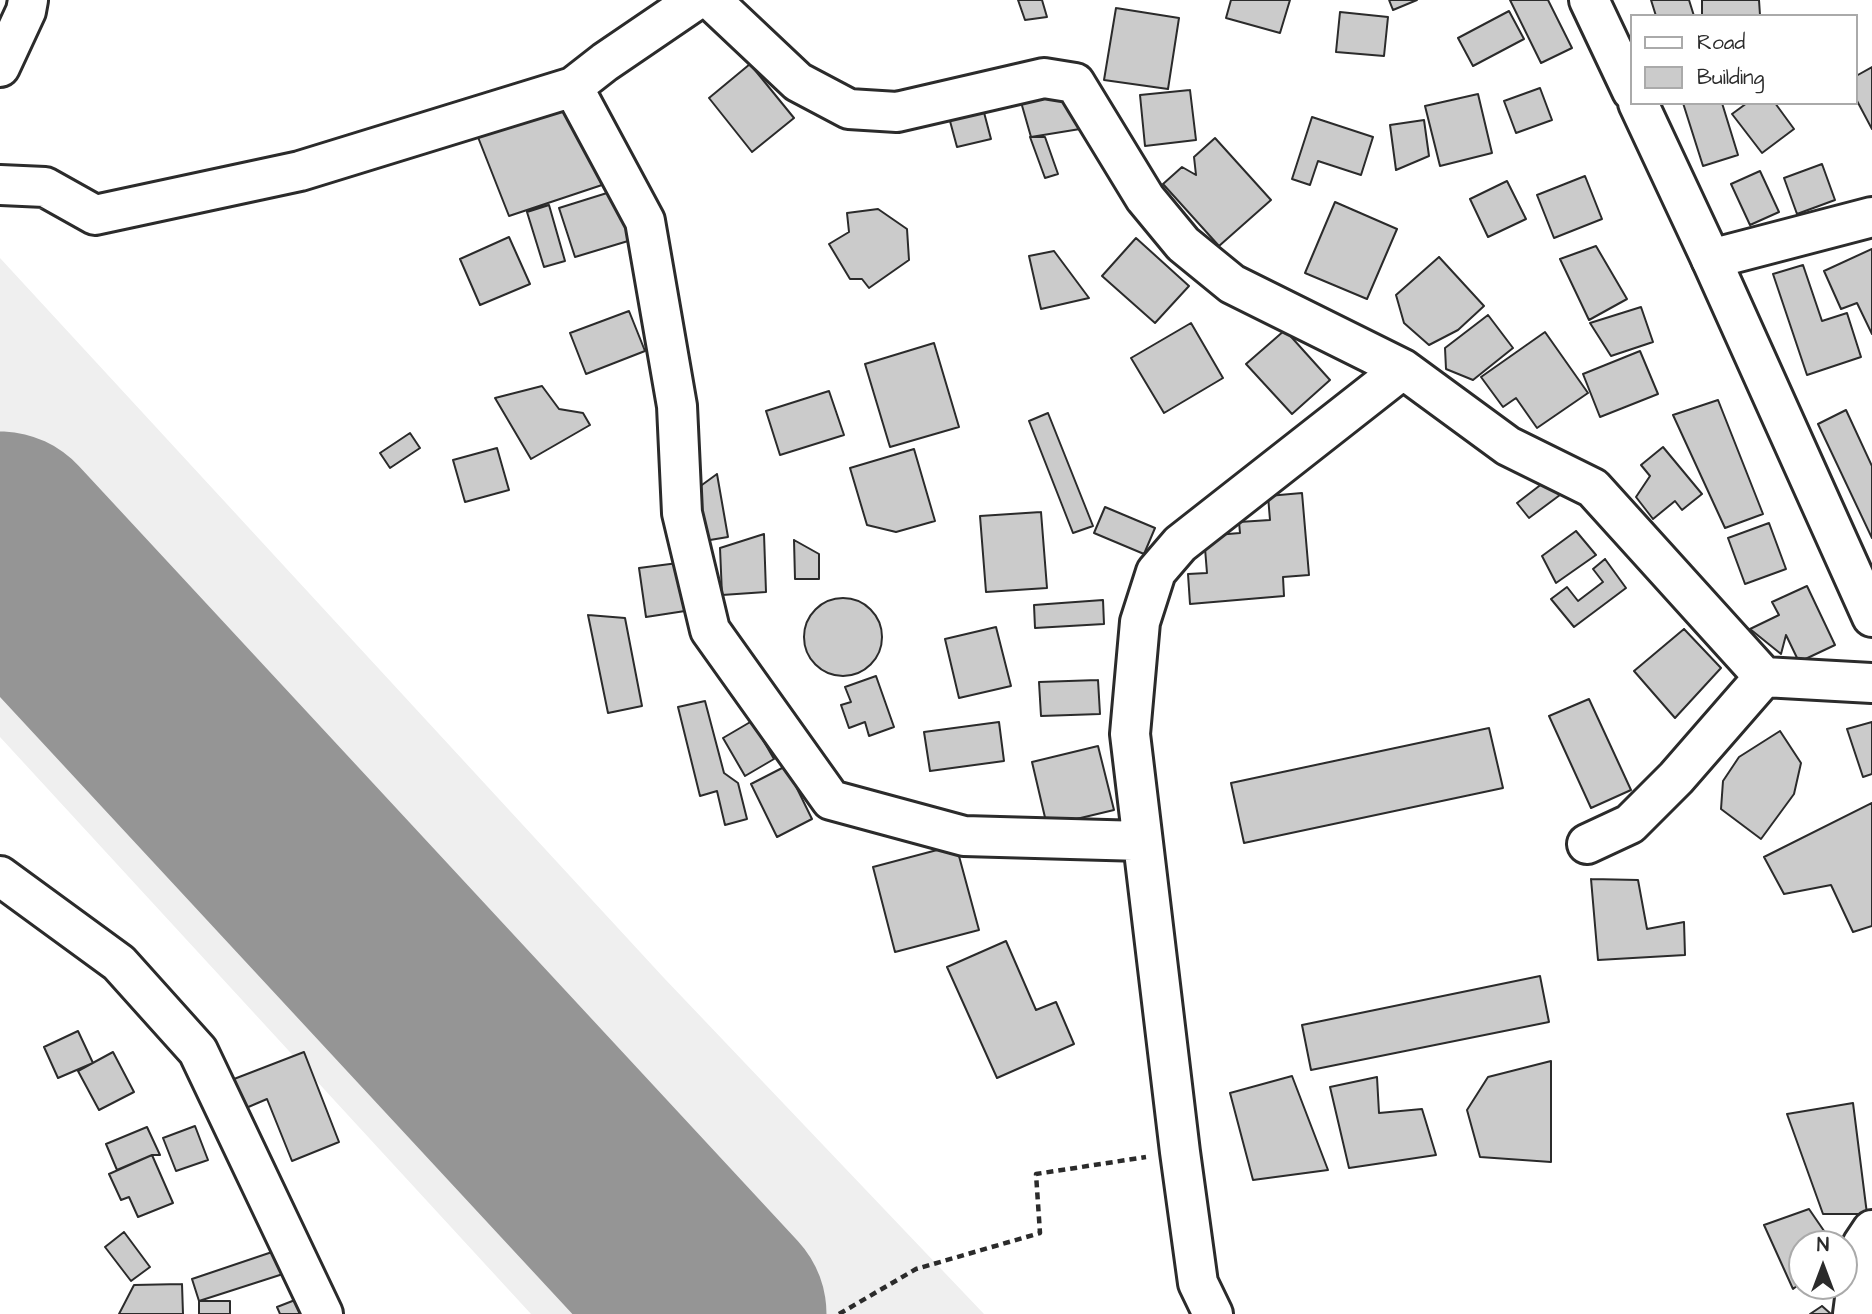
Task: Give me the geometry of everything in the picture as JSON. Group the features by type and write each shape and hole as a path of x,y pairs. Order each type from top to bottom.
{"street":[{"path":"0,67 26,11 28,0"},
{"path":"0,185 45,187 95,215 300,171 573,87 696,0"},
{"path":"711,0 798,82 849,109 897,112 1044,78 1076,83 1145,198 1183,244 1232,284 1403,369 1507,446 1593,488 1764,677 1872,683"},
{"path":"1589,0 1630,87"},
{"path":"573,87 645,221 677,406 682,513 710,630 831,800 964,836 1142,841"},
{"path":"1639,105 1711,258 1872,617"},
{"path":"1711,258 1872,217"},
{"path":"1213,1314 1198,1283 1130,734 1140,622 1156,572 1180,544 1403,369"},
{"path":"1587,844 1630,824 1676,778 1764,677"},
{"path":"0,876 119,963 198,1051 323,1314"},
{"path":"1853,1314 1862,1245 1872,1230"}],"path":[{"path":"839,1314 916,1269 1040,1233 1037,1174 1180,1152"}],"shaded area":[{"path":"0,258 664,978 984,1314 531,1314 0,737"}],"building":[{"path":"1018,0 1042,0 1047,17 1025,20"},
{"path":"1231,0 1290,0 1280,33 1226,18"},
{"path":"1389,0 1417,0 1393,10"},
{"path":"1510,0 1548,0 1572,48 1541,63"},
{"path":"1651,0 1689,0 1693,14 1655,14"},
{"path":"1702,0 1759,0 1760,14 1702,14"},
{"path":"1116,8 1179,18 1168,89 1104,80"},
{"path":"1509,11 1524,39 1473,66 1458,38"},
{"path":"1340,12 1388,17 1384,56 1336,52"},
{"path":"750,64 794,118 752,152 709,98"},
{"path":"1872,67 1872,129 1858,103 1858,75"},
{"path":"1540,88 1552,120 1516,133 1504,101"},
{"path":"1190,90 1196,140 1145,146 1140,95"},
{"path":"1064,93 1080,129 1031,137 1019,95"},
{"path":"1478,94 1492,153 1440,166 1425,106"},
{"path":"981,101 991,139 957,147 947,110"},
{"path":"1684,105 1723,105 1738,155 1703,166"},
{"path":"1744,105 1776,105 1794,129 1762,153 1732,114"},
{"path":"569,106 602,185 509,216 474,127"},
{"path":"1312,117 1373,137 1361,175 1318,161 1310,185 1292,179"},
{"path":"1424,120 1429,156 1396,170 1390,125"},
{"path":"1030,137 1045,137 1058,174 1045,178"},
{"path":"1215,138 1271,200 1219,246 1163,184 1182,167 1196,175 1194,157"},
{"path":"1822,164 1835,200 1797,214 1784,178"},
{"path":"1760,171 1779,212 1750,225 1731,184"},
{"path":"1585,176 1602,219 1554,238 1537,195"},
{"path":"1507,181 1526,219 1488,237 1470,199"},
{"path":"623,188 638,238 575,257 559,208"},
{"path":"1335,202 1397,229 1367,299 1305,273"},
{"path":"549,205 565,261 544,267 527,212"},
{"path":"878,209 907,229 909,260 869,288 862,279 850,279 829,244 849,232 847,213"},
{"path":"509,237 530,284 480,305 460,259"},
{"path":"1136,238 1189,286 1155,323 1102,276"},
{"path":"1596,246 1627,299 1589,320 1560,259"},
{"path":"1872,249 1872,334 1857,303 1841,309 1824,271"},
{"path":"1054,251 1089,298 1041,309 1029,256"},
{"path":"1439,257 1484,306 1458,330 1429,345 1404,323 1396,295"},
{"path":"1803,265 1822,321 1847,313 1861,357 1807,375 1773,274"},
{"path":"1641,307 1653,342 1611,356 1590,323"},
{"path":"629,311 645,351 586,374 570,333"},
{"path":"1488,315 1513,348 1473,380 1446,369 1445,348"},
{"path":"1191,323 1223,378 1164,413 1131,358"},
{"path":"1285,330 1330,380 1292,414 1246,364"},
{"path":"1545,332 1588,393 1537,428 1516,398 1503,407 1481,377"},
{"path":"934,343 959,427 890,447 865,364"},
{"path":"1640,351 1658,394 1600,417 1583,374"},
{"path":"542,386 559,409 583,413 590,425 531,459 495,398"},
{"path":"829,391 844,435 780,455 766,411"},
{"path":"1718,400 1763,514 1725,528 1673,415"},
{"path":"1846,410 1872,466 1872,538 1818,424"},
{"path":"1048,413 1093,526 1073,533 1029,421"},
{"path":"410,433 420,448 390,468 380,453"},
{"path":"1663,447 1702,494 1682,510 1675,501 1653,519 1636,497 1650,476 1641,465"},
{"path":"497,448 509,490 465,502 453,460"},
{"path":"914,449 935,521 896,532 867,525 850,468"},
{"path":"1556,473 1568,489 1529,518 1517,503"},
{"path":"717,474 728,537 704,541 695,490"},
{"path":"1302,493 1309,575 1283,577 1284,596 1190,604 1188,574 1207,573 1204,536 1240,533 1239,522 1270,520 1268,496"},
{"path":"1105,507 1155,528 1144,554 1094,533"},
{"path":"1041,512 1047,588 986,592 980,516"},
{"path":"1769,523 1786,569 1745,584 1728,538"},
{"path":"1576,531 1596,555 1556,583 1542,556"},
{"path":"764,534 766,592 722,595 720,548"},
{"path":"794,540 819,554 819,579 795,579"},
{"path":"1605,559 1626,588 1574,627 1551,599 1567,587 1578,601 1603,582 1593,569"},
{"path":"678,563 685,611 646,617 639,568"},
{"path":"1807,586 1835,645 1799,662 1786,635 1781,654 1750,629 1779,615 1772,602"},
{"path":"843,598 858,601 871,609 879,622 882,637 879,652 871,665 858,673 843,676 828,673 815,665 807,652 804,637 807,622 815,609 828,601"},
{"path":"1103,600 1104,624 1035,628 1034,605"},
{"path":"588,615 625,618 642,706 608,713"},
{"path":"996,627 1011,686 959,698 945,639"},
{"path":"1684,629 1721,668 1675,718 1634,671"},
{"path":"876,676 894,727 869,736 865,722 849,728 841,705 851,702 845,687"},
{"path":"1098,680 1100,714 1041,716 1039,682"},
{"path":"1589,699 1631,790 1591,808 1549,716"},
{"path":"705,701 724,773 738,783 747,819 725,825 717,791 700,796 678,707"},
{"path":"752,721 774,759 745,776 723,738"},
{"path":"999,722 1004,761 930,771 924,732"},
{"path":"1872,722 1872,774 1863,777 1847,729"},
{"path":"1489,728 1503,788 1244,843 1231,783"},
{"path":"1780,731 1801,763 1794,794 1761,839 1721,809 1723,781 1739,757"},
{"path":"1098,746 1114,810 1047,826 1032,762"},
{"path":"786,766 812,819 777,837 751,784"},
{"path":"1872,803 1872,926 1853,932 1831,885 1784,894 1764,857"},
{"path":"956,845 979,930 895,952 873,867"},
{"path":"1591,879 1638,880 1647,929 1684,922 1685,955 1598,960"},
{"path":"1006,941 1036,1010 1056,1002 1074,1044 997,1078 947,967"},
{"path":"1540,976 1549,1022 1311,1070 1302,1025"},
{"path":"78,1031 93,1063 58,1078 44,1047"},
{"path":"113,1052 134,1092 99,1110 78,1071"},
{"path":"304,1052 339,1142 292,1161 267,1099 246,1108 234,1079"},
{"path":"1551,1061 1551,1162 1480,1157 1467,1110 1488,1077"},
{"path":"1292,1076 1328,1170 1253,1180 1230,1093"},
{"path":"1377,1077 1379,1113 1422,1109 1436,1155 1349,1168 1330,1087"},
{"path":"1853,1103 1867,1214 1823,1214 1787,1114"},
{"path":"195,1126 208,1160 176,1171 163,1138"},
{"path":"147,1127 160,1155 152,1155 117,1170 106,1144"},
{"path":"152,1155 173,1203 138,1217 129,1197 121,1200 109,1174"},
{"path":"1809,1209 1823,1230 1788,1230 1788,1278 1764,1225"},
{"path":"124,1232 150,1267 131,1281 105,1247"},
{"path":"275,1251 283,1274 199,1301 192,1279"},
{"path":"182,1284 183,1314 119,1314 134,1285"},
{"path":"295,1300 301,1314 280,1314 277,1307"},
{"path":"199,1301 230,1301 230,1314 199,1314"},
{"path":"1822,1306 1831,1314 1810,1314"}],"runway":[{"path":"0,539 719,1314"}]}
